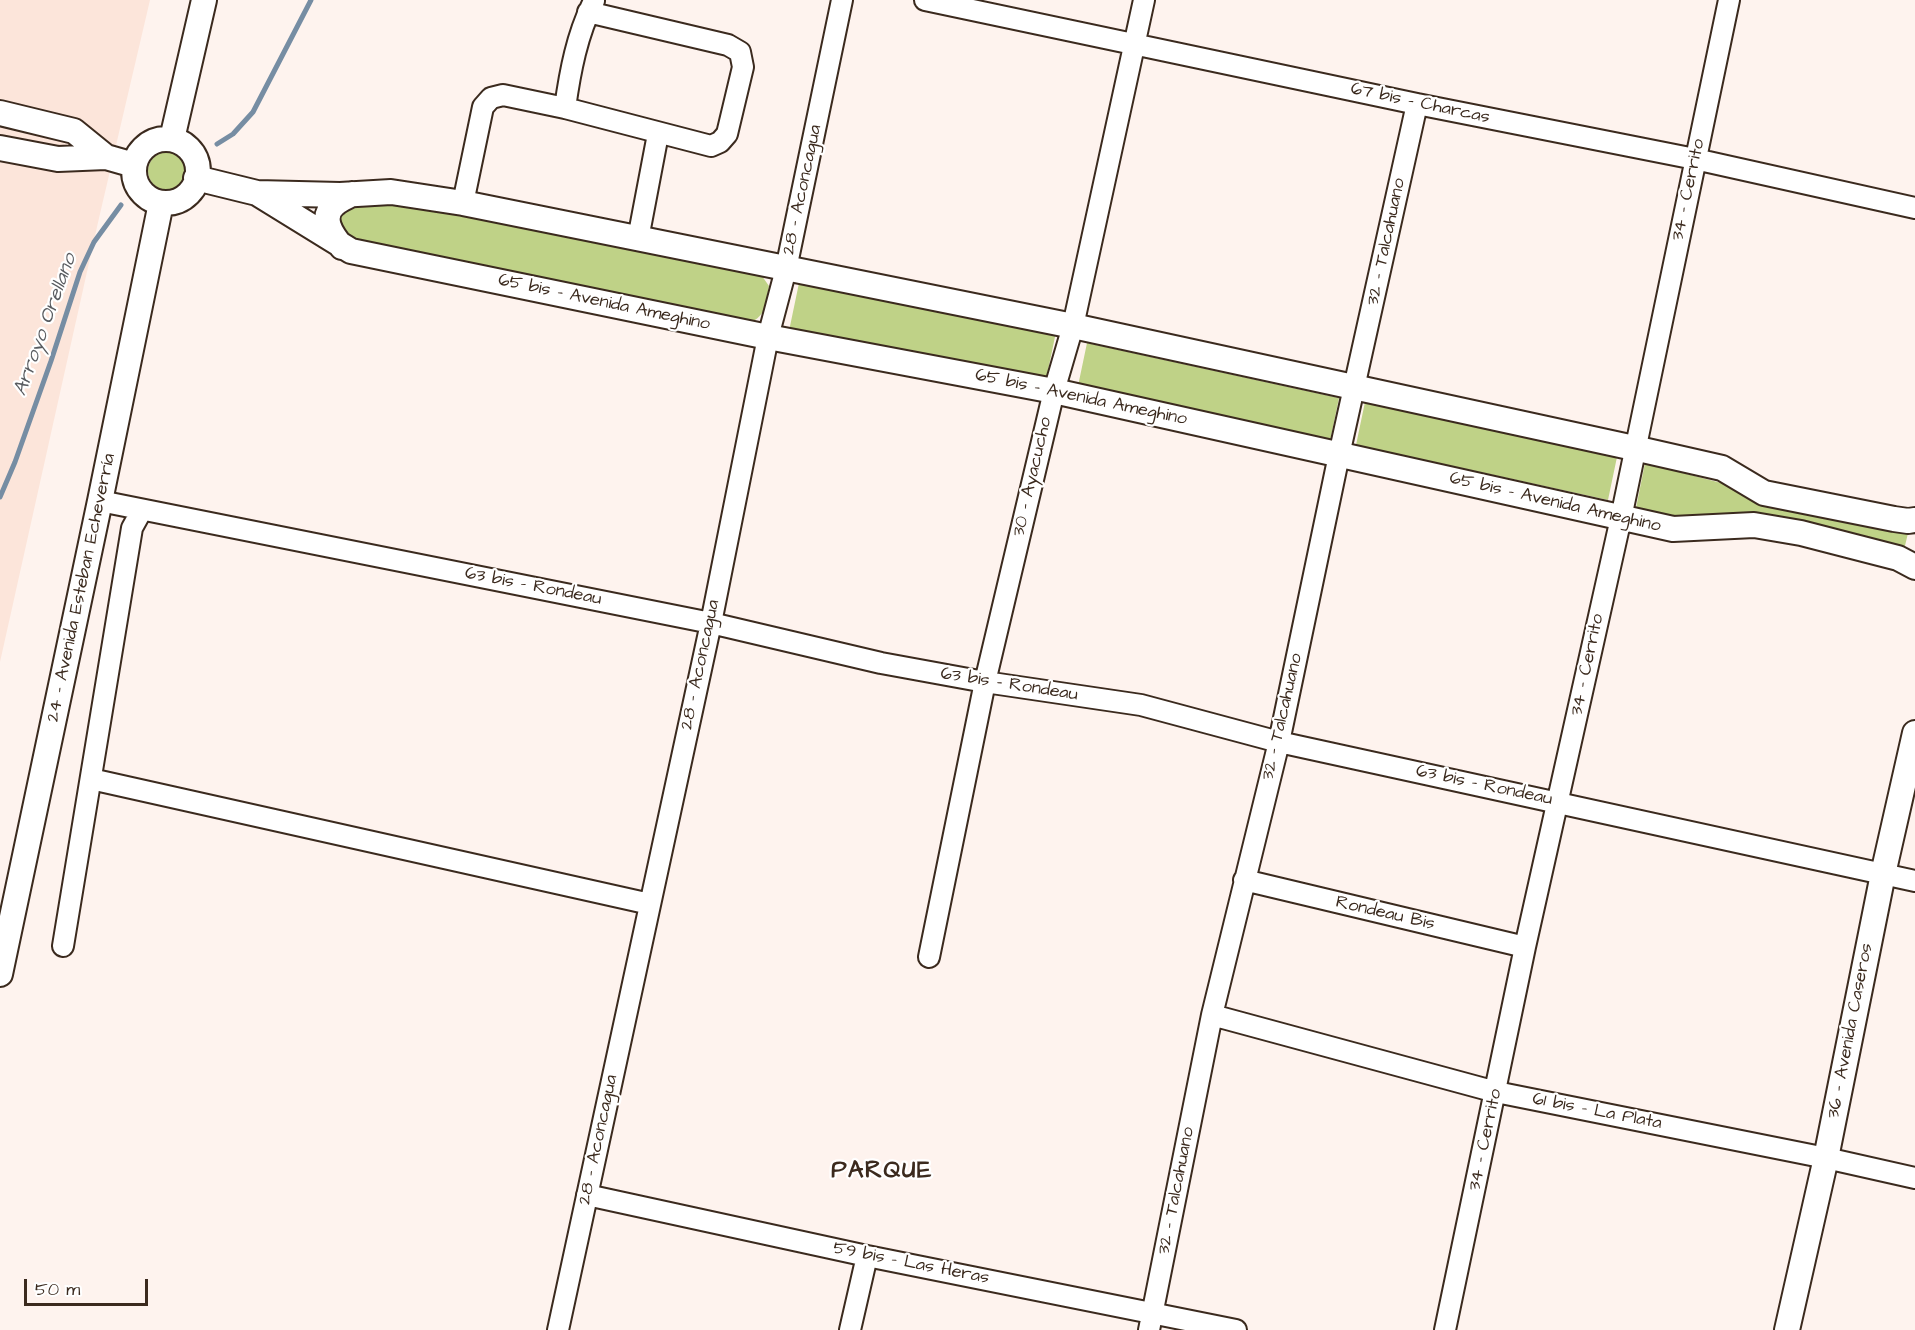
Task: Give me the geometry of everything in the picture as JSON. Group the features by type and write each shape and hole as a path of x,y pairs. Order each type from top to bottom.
{"main road":[{"path":"172,139 204,0"},
{"path":"0,113 74,131 106,157"},
{"path":"172,139 191,151 198,171 196,178 190,192 182,199 172,202 151,200 137,185 134,165 138,155 152,142 172,139"},
{"path":"0,148 58,159 106,157 134,165"},
{"name":"65 bis - Avenida Ameghino","path":"196,178 257,193 391,192 464,203 1073,326 1355,387 1722,468 1764,493 1894,519 1915,520"},
{"name":"65 bis - Avenida Ameghino","path":"257,193 351,251 768,337 1054,391 1673,529 1754,525 1801,533 1898,558 1915,567"},
{"path":"342,247 332,235 327,224 329,212 334,204 352,194"},
{"name":"24 - Avenida Esteban Echeverría","path":"0,974 100,501 160,202"},
{"name":"36 - Avenida Caseros","path":"1787,1330 1826,1158 1883,874 1915,733"}],"street":[{"name":"28 - Aconcagua","path":"558,1330 711,622 768,337 786,269 842,0"},
{"name":"67 bis - Charcas","path":"925,0 1417,104 1695,159 1915,208"},
{"name":"30 - Ayacucho","path":"929,957 985,682 1054,391 1073,326 1144,0"},
{"name":"34 - Cerrito","path":"1445,1330 1525,947 1621,518 1730,0"},
{"path":"464,203 483,107 491,98 503,95 565,108 711,146 720,142 727,134 743,67 740,52 728,45 591,6 570,70 565,108"},
{"name":"32 - Talcahuano","path":"1151,1321 1212,1015 1279,742 1339,455 1417,104"},
{"path":"638,239 658,134"},
{"name":"63 bis - Rondeau","path":"100,501 711,622 881,663 985,682 1141,705 1279,742 1915,881"},
{"path":"63,946 132,528 142,510"},
{"path":"91,779 650,904"},
{"name":"Rondeau Bis","path":"1244,880 1525,947"},
{"name":"61 bis - La Plata","path":"1212,1015 1496,1092 1915,1178"},
{"name":"59 bis - Las Heras","path":"587,1195 1151,1321 1236,1330"},
{"path":"850,1330 867,1256"}],"shaded area":[{"path":"0,0 150,0 0,662"}],"green space":[{"path":"167,152 181,157 186,171 181,185 167,190 153,185 148,171 153,157"},
{"path":"382,198 762,276 769,286 764,310 757,318 745,324 346,237 335,229 340,207"},
{"path":"799,283 1056,332 1046,380 789,331"},
{"path":"1087,343 1339,398 1330,441 1078,386"},
{"path":"1365,402 1617,457 1608,500 1356,445"},
{"path":"1645,463 1725,484 1746,498 1909,529 1904,550 1687,519 1636,508"}],"waterway":[{"name":"Arroyo Orellano","path":"217,144 233,134 253,112 311,0"},
{"name":"Arroyo Orellano","path":"0,497 51,361 80,272 94,242 121,205"}],"district":[{"name":"PARQUE","path":"882,1172"}]}
